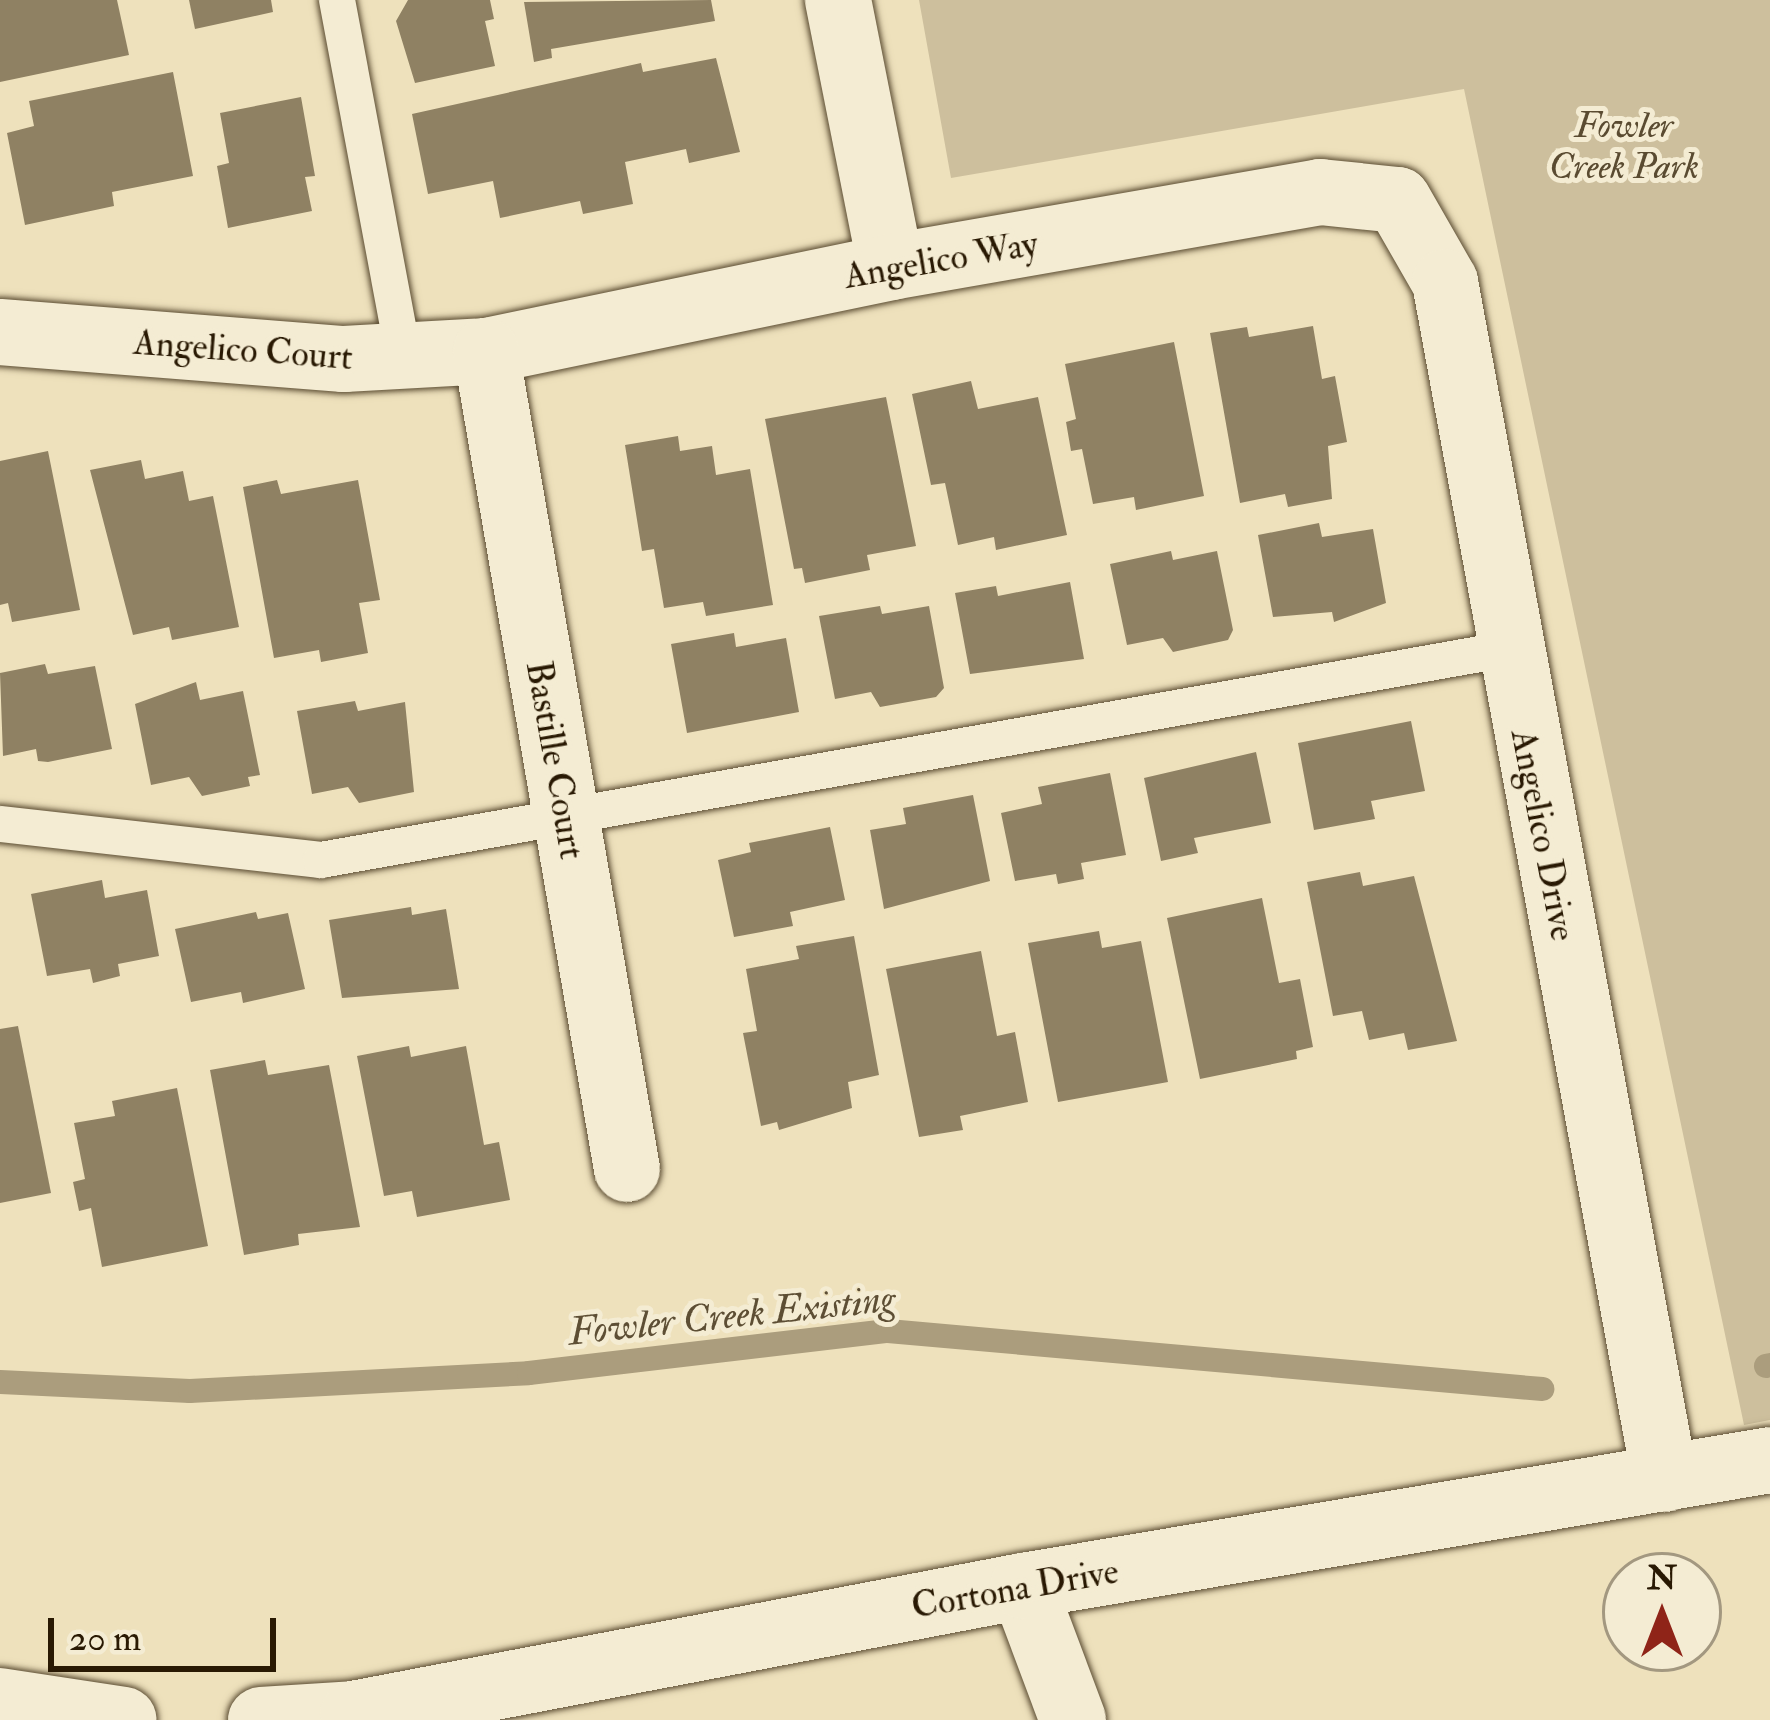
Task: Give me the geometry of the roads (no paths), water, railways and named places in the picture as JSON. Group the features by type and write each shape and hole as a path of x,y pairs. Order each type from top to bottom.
{"street":[{"path":"838,0 891,267"},
{"name":"Angelico Way","path":"486,351 891,267 1320,192 1398,200"},
{"name":"Angelico Drive","path":"1398,200 1444,283 1665,1479"},
{"name":"Angelico Court","path":"0,332 404,358 486,351"},
{"name":"Bastille Court","path":"486,351 627,1169"},
{"name":"Cortona Drive","path":"261,1720 353,1714 1023,1586 1770,1460"},
{"path":"1023,1586 1073,1720"},
{"path":"0,1701 124,1720"}],"lane":[{"path":"337,0 404,358"},
{"path":"0,824 321,860 1508,649"}],"waterway":[{"name":"Fowler Creek Existing","path":"0,1382 190,1391 529,1373 888,1331 1542,1389"},
{"name":"Fowler Creek Existing","path":"1766,1366 1770,1365"}],"park label":[{"name":"Fowler Creek Park","path":"1624,146"}]}
